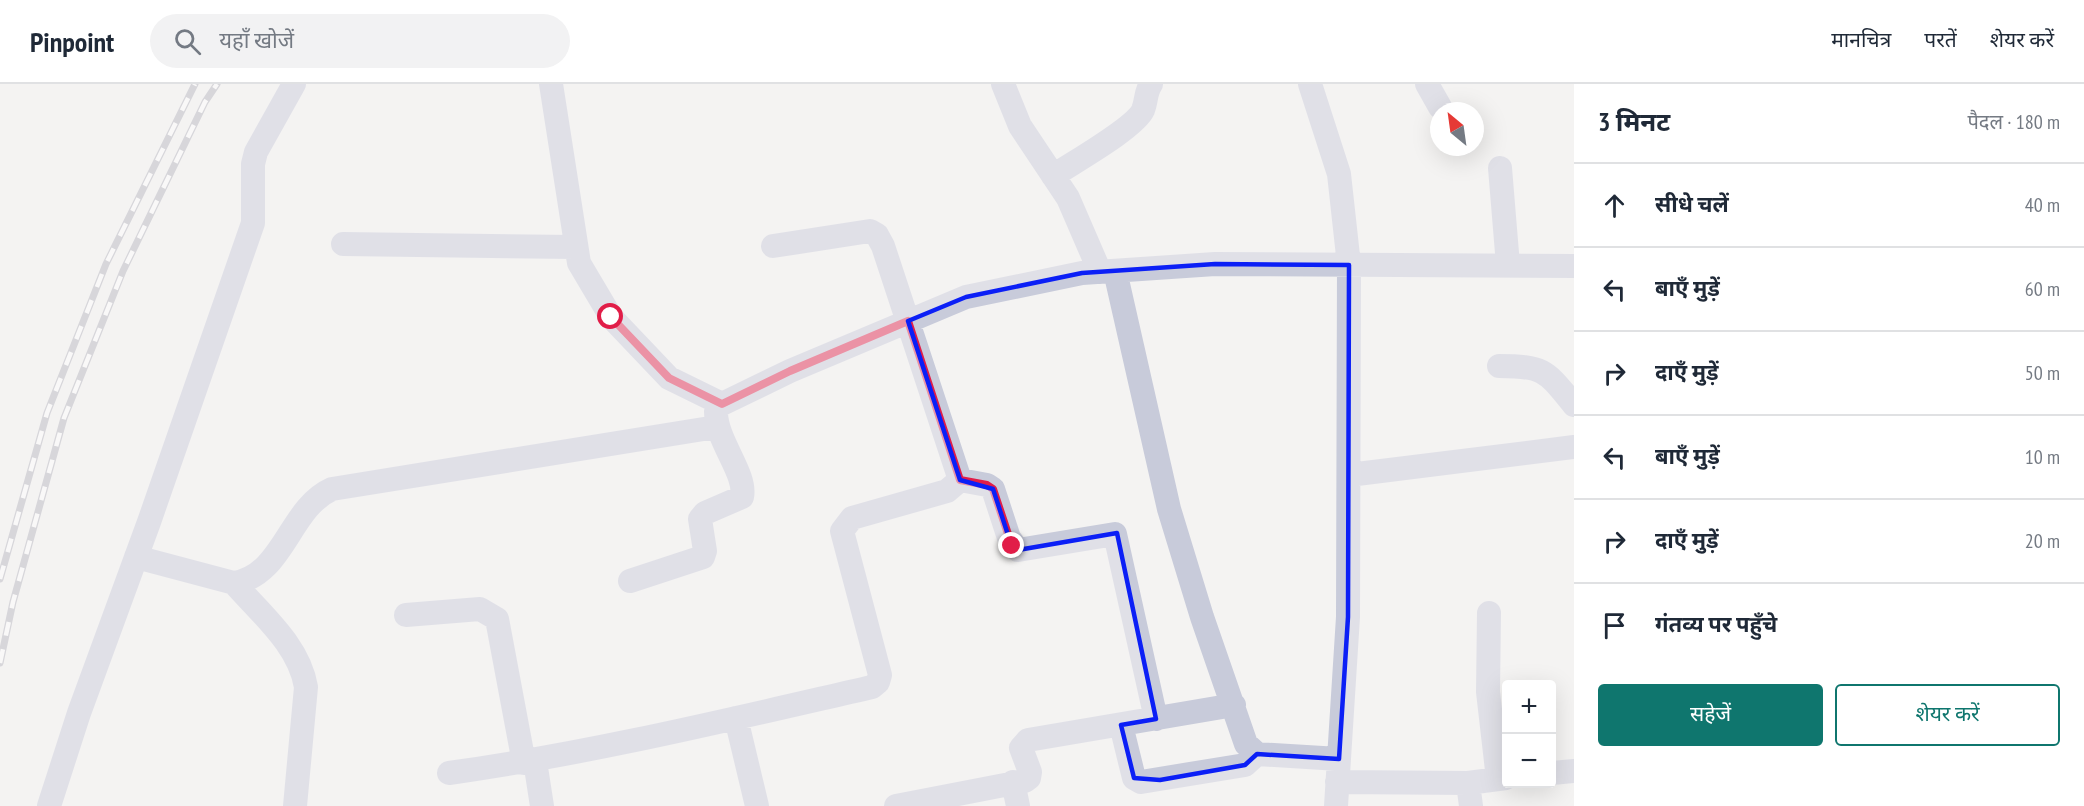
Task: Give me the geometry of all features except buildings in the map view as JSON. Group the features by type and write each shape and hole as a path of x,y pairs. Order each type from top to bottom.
{"street":[{"path":"49,806 79,713 253,223 253,164 256,152 294,84"},
{"path":"551,84 574,247 579,264 611,317 669,378 722,404 790,371 966,297 1082,273 1215,264 1574,266"},
{"path":"1003,84 1020,126 1068,198 1108,272 1169,509 1202,617 1246,744 1257,754 1469,795 1502,778 1488,692 1489,613"},
{"path":"1053,176 1131,124 1143,110 1145,93 1151,84"},
{"path":"1310,84 1339,174 1349,265 1348,617 1336,806"},
{"path":"1427,84 1437,102"},
{"path":"1500,168 1508,265"},
{"path":"773,246 870,231 877,235 883,246 960,480"},
{"path":"342,244 574,247"},
{"path":"1500,366 1539,369 1552,377 1574,405"},
{"path":"630,580 703,557 705,551 700,519 705,513 742,497 743,491 738,474 716,427 716,401"},
{"path":"136,557 234,583 249,581 262,573 312,502 332,489 716,427"},
{"path":"1348,475 1574,447"},
{"path":"449,773 529,762 872,687 878,682 880,675 842,531 844,525 852,518 947,491 960,480"},
{"path":"960,480 987,485 993,489 1009,538 1018,550 1115,534 1156,718"},
{"path":"234,583 293,651 303,668 306,687 295,806"},
{"path":"406,615 480,609 497,619 529,762 542,806"},
{"path":"896,806 1029,778 1030,772 1021,748 1024,742 1234,705"},
{"path":"736,718 757,806"},
{"path":"1121,725 1134,778 1141,782 1245,765 1257,754"},
{"path":"1556,773 1574,771"},
{"path":"1013,782 1018,806"}],"highlighted area":[{"path":"1215,264 1349,265 1348,617 1339,759 1257,754 1245,765 1160,780 1134,778 1121,725 1156,719 1117,533 1018,550 1009,538 993,489 960,480 908,321 966,297 1082,273"}],"railway":[{"path":"0,579 47,413 106,264 195,84"},
{"path":"0,663 13,602 64,418 123,271 205,102 217,84"}],"route":[{"path":"611,317 669,378 722,404 790,371 908,321 960,480 987,485 993,489 1012,546"}]}
